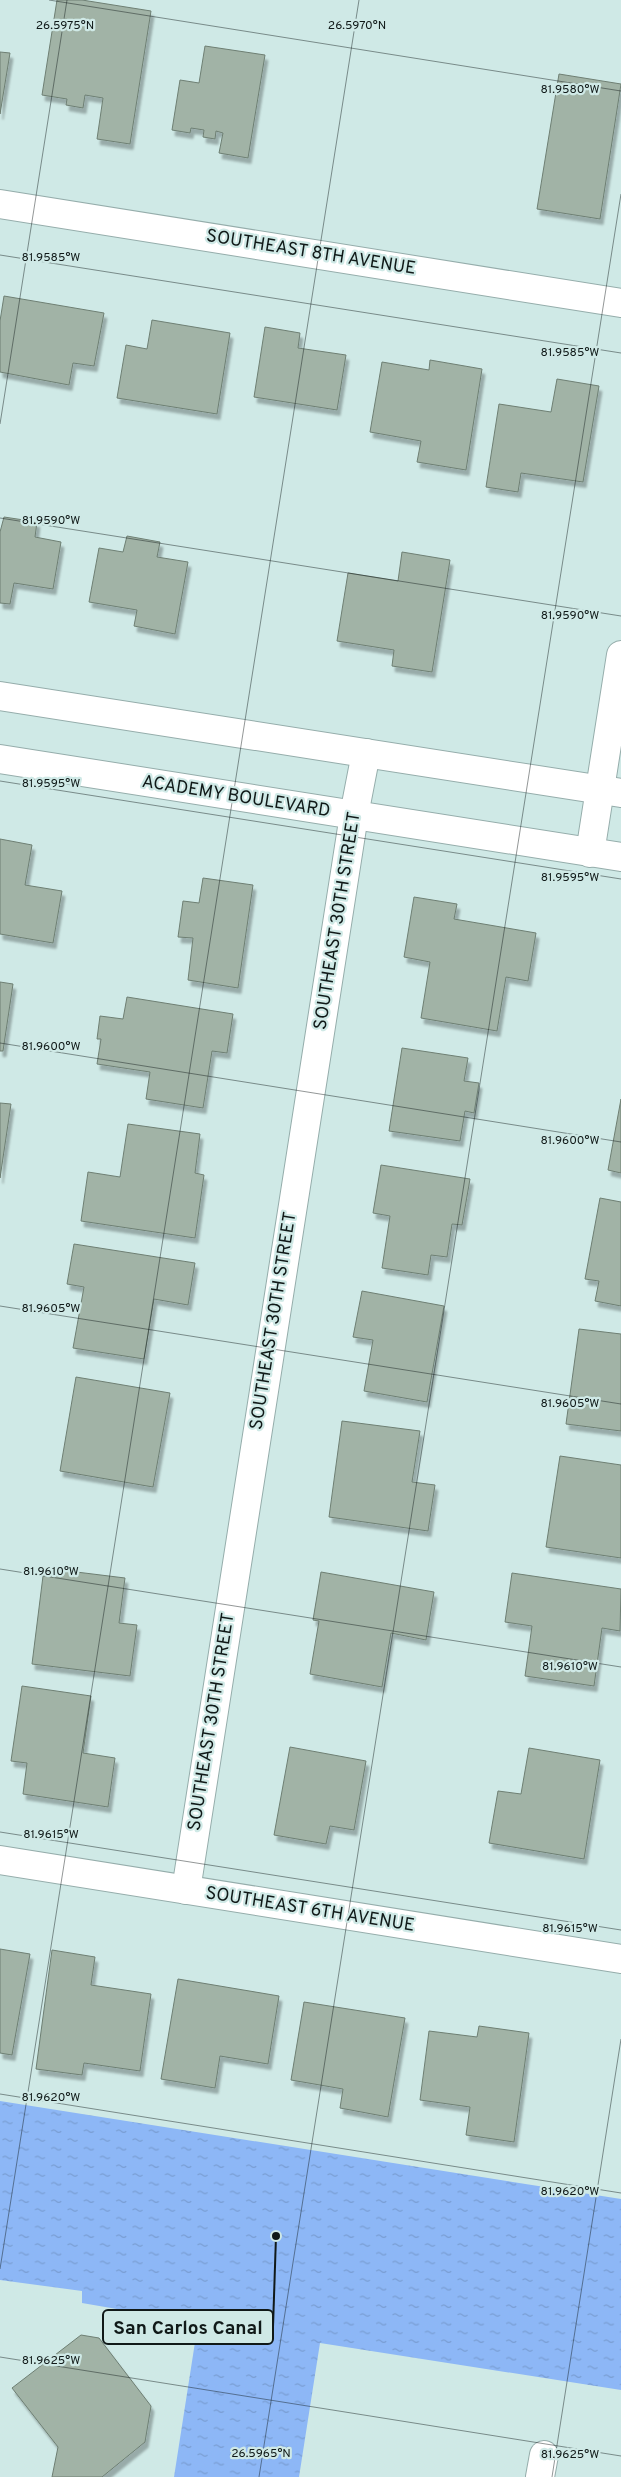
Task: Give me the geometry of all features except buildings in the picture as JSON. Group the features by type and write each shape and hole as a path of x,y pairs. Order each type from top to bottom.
{"street":[{"name":"SOUTHEAST 8TH AVENUE","path":"0,204 621,303"},
{"path":"590,852 610,792 621,655"},
{"path":"0,696 610,792"},
{"name":"SOUTHEAST 30TH STREET","path":"186,1890 354,814 366,753"},
{"name":"ACADEMY BOULEVARD","path":"0,759 621,858"},
{"name":"SOUTHEAST 6TH AVENUE","path":"0,1860 621,1959"}],"water":[{"path":"0,2101 621,2199 621,2390 320,2343 299,2477 174,2477 198,2323 82,2303 82,2291 0,2280"}],"place":[{"name":"San Carlos Canal","path":"276,2236"}]}
